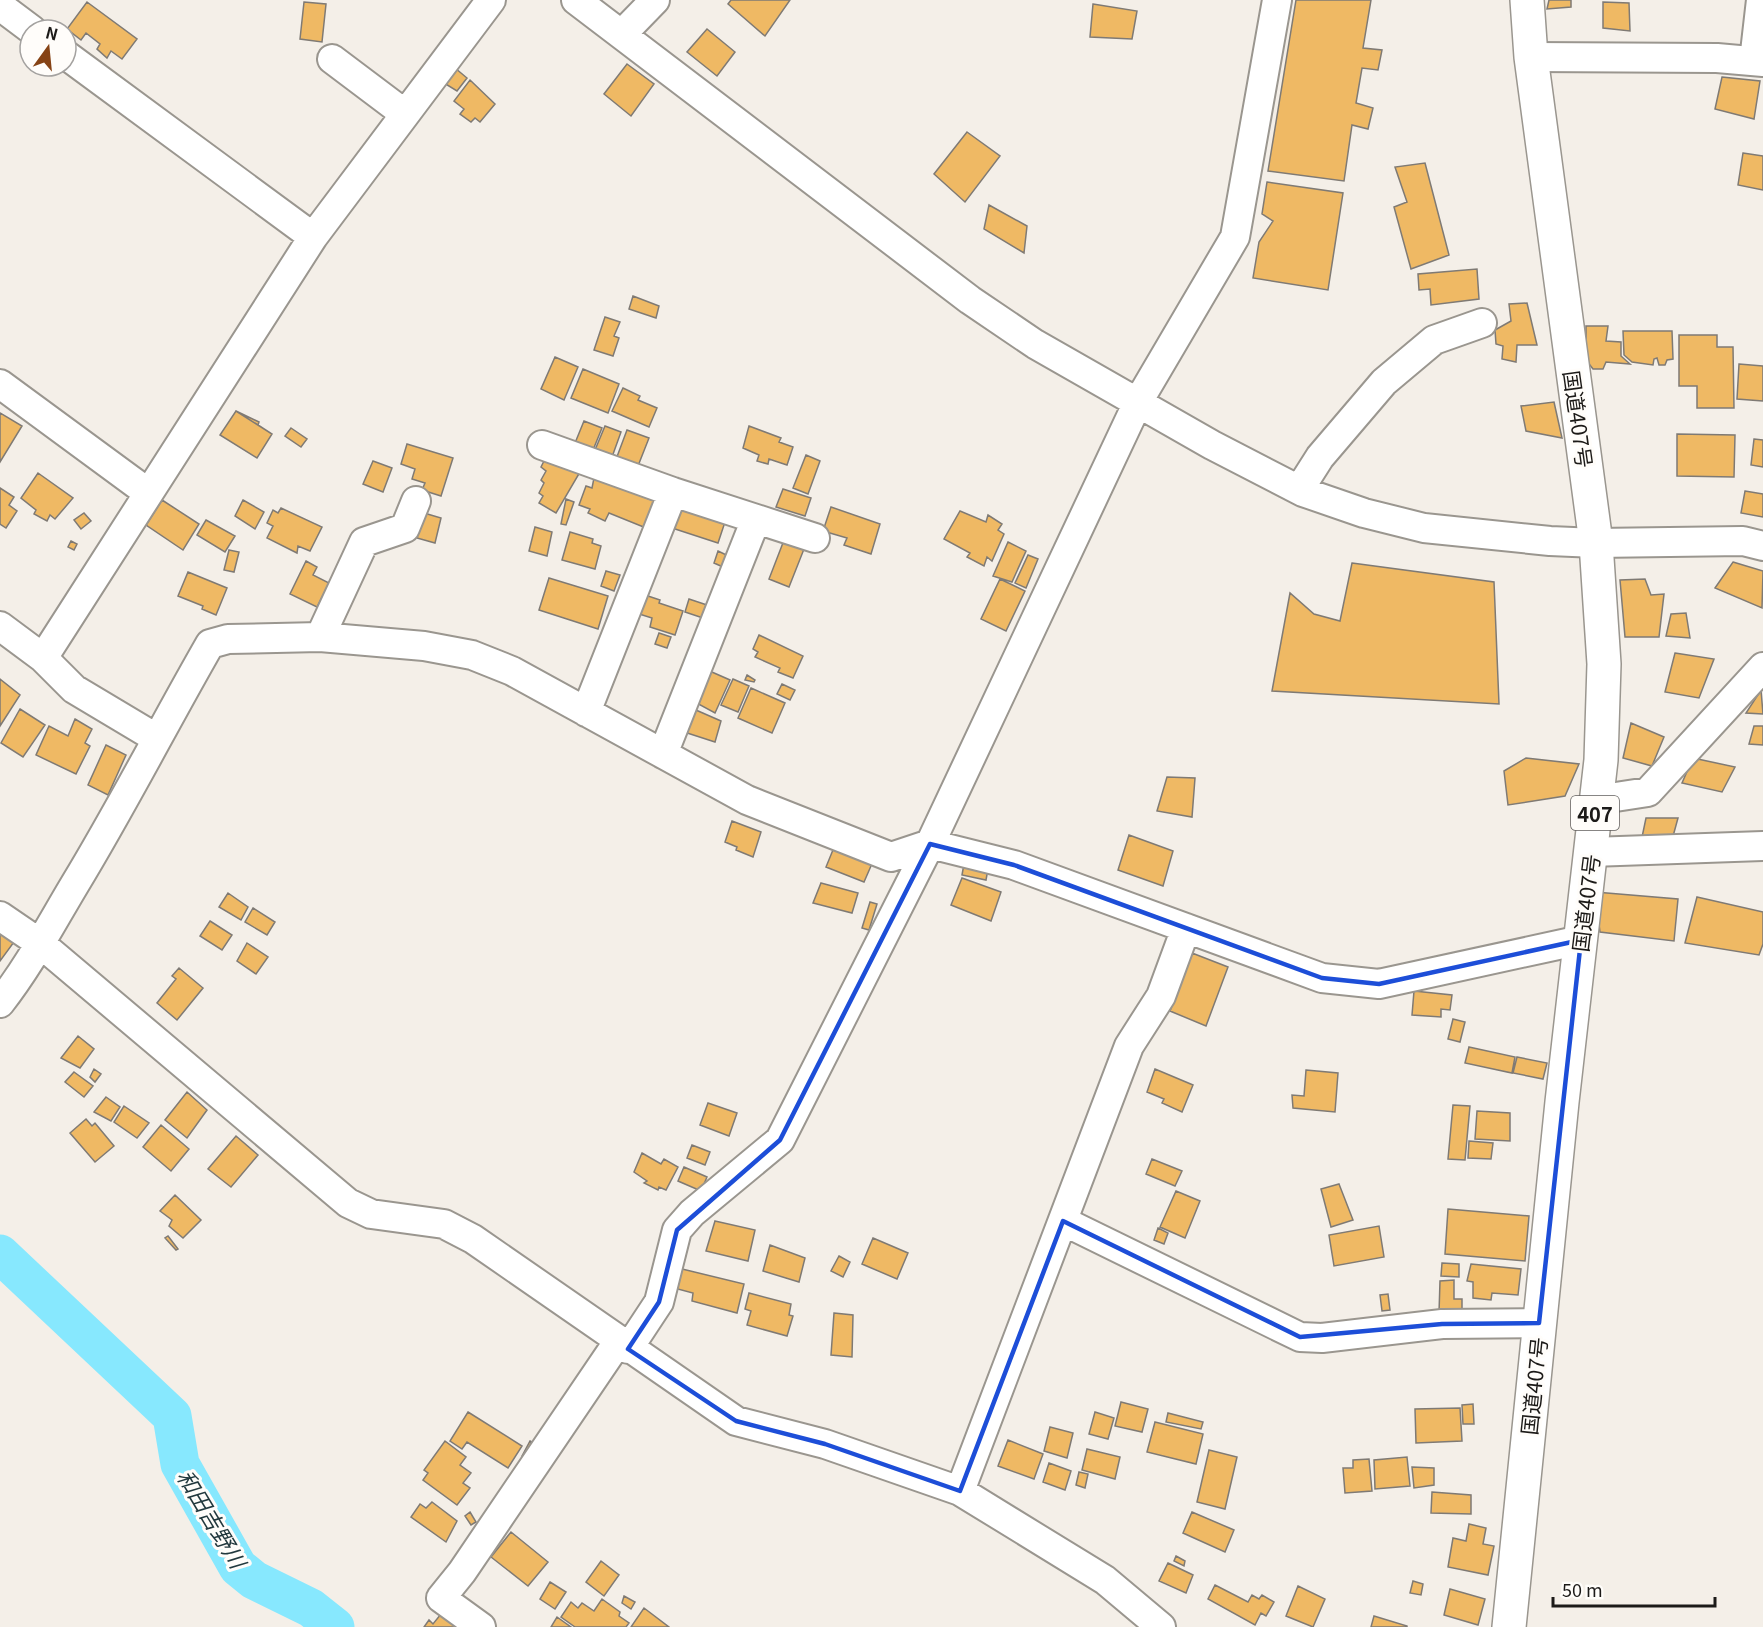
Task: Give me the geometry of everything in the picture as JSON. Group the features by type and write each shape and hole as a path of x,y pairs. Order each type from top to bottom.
{"highway":[{"name":"国道407号","path":"1509,1627 1539,1323 1601,760 1604,664 1596,543 1531,57 1527,0"}],"street":[{"path":"43,658 147,492 313,237 491,0"},
{"path":"576,0 970,300 1035,344 1299,490 1364,513 1424,528 1596,543 1743,541 1763,546"},
{"path":"621,34 655,0"},
{"path":"481,1627 441,1598 462,1572 623,1346 659,1302 677,1230 692,1213 780,1140 930,844 1138,402 1235,237 1277,0"},
{"path":"1531,57 1717,58 1758,61 1761,0"},
{"path":"0,6 18,20"},
{"path":"332,60 405,114"},
{"path":"78,64 313,237"},
{"path":"1299,490 1320,457 1384,382 1434,340 1482,323"},
{"path":"0,384 147,492"},
{"path":"542,445 673,492 815,537"},
{"path":"586,712 673,492"},
{"path":"320,637 364,542 405,528 416,501"},
{"path":"663,754 756,519"},
{"path":"0,626 43,658 74,689 156,738"},
{"path":"0,1003 41,944 97,851 156,738 210,644 228,639 320,637 424,646 472,655 512,671 747,800 891,857 930,844 1014,865 1322,978 1378,984 1581,940"},
{"path":"1596,800 1648,792 1763,667"},
{"path":"1591,852 1763,846"},
{"path":"0,916 41,944 348,1203 371,1214 444,1224 473,1239 623,1346 736,1421 825,1444 960,1491 1105,1580 1155,1626"},
{"path":"960,1491 1129,1046 1161,996 1186,928"},
{"path":"1062,1221 1300,1337 1322,1338 1442,1324 1539,1323"}],"highlighted area":[{"path":"930,844 1014,865 1322,978 1379,984 1581,940 1539,1323 1442,1324 1300,1337 1063,1221 960,1491 825,1444 736,1421 628,1349 659,1302 677,1230 780,1140"}],"building":[{"path":"731,0 790,0 765,36 728,4"},
{"path":"1296,0 1371,0 1363,48 1382,50 1378,70 1362,68 1356,103 1373,108 1368,129 1352,125 1344,181 1268,171"},
{"path":"1549,0 1571,0 1571,7 1547,9"},
{"path":"87,2 137,39 122,59 111,51 107,58 97,49 100,44 86,33 81,40 78,38 78,18 75,18"},
{"path":"304,2 326,4 322,42 300,39"},
{"path":"1603,2 1629,3 1630,31 1603,28"},
{"path":"1093,4 1137,11 1132,39 1090,37"},
{"path":"707,29 735,52 717,76 687,52"},
{"path":"627,64 654,84 631,116 604,94"},
{"path":"455,68 467,78 457,91 444,83"},
{"path":"1722,77 1760,81 1754,119 1715,109"},
{"path":"470,80 495,104 480,122 475,118 471,122 460,114 464,109 454,101"},
{"path":"967,132 1000,156 965,202 934,174"},
{"path":"1743,153 1763,156 1763,190 1738,185"},
{"path":"1425,163 1449,255 1411,269 1394,207 1407,202 1395,167"},
{"path":"1267,182 1343,193 1328,290 1253,278 1259,242 1273,221 1262,214"},
{"path":"989,205 1027,226 1024,253 984,229"},
{"path":"1477,269 1479,299 1431,305 1430,289 1419,290 1418,274"},
{"path":"633,296 659,306 656,318 629,309"},
{"path":"1527,303 1537,345 1517,345 1516,362 1502,359 1503,346 1496,344 1495,330 1511,321 1509,304"},
{"path":"605,317 620,322 614,336 619,338 613,356 594,350"},
{"path":"1586,326 1608,326 1606,341 1621,342 1621,356 1630,364 1606,362 1603,369 1593,369 1586,360"},
{"path":"1623,331 1672,331 1673,359 1667,360 1665,365 1659,365 1657,358 1654,359 1653,365 1632,362 1624,355"},
{"path":"1679,335 1717,335 1717,347 1733,347 1734,408 1697,408 1697,386 1679,386"},
{"path":"555,357 578,367 564,400 541,389"},
{"path":"1739,364 1763,366 1763,401 1737,399"},
{"path":"583,369 619,384 608,413 571,398"},
{"path":"623,388 640,396 638,400 657,408 649,427 612,411"},
{"path":"1554,402 1562,438 1526,431 1521,406"},
{"path":"236,411 259,422 258,425 272,434 257,458 220,435"},
{"path":"236,411 272,434 257,458 220,435"},
{"path":"0,413 22,426 0,462"},
{"path":"584,421 602,428 593,450 575,443"},
{"path":"605,426 621,432 612,457 595,450"},
{"path":"749,426 781,438 779,442 793,447 787,465 769,459 768,464 757,461 759,455 743,448"},
{"path":"291,428 307,439 301,447 285,436"},
{"path":"627,430 649,438 636,471 615,462"},
{"path":"1677,434 1735,435 1734,477 1677,476"},
{"path":"1754,439 1763,440 1763,467 1751,465"},
{"path":"407,444 453,458 441,496 422,490 425,483 412,479 415,469 401,464"},
{"path":"548,453 580,472 556,513 539,503 543,496 539,493 544,483 541,480 546,471 541,467"},
{"path":"806,455 820,461 808,494 793,488"},
{"path":"373,461 392,468 383,492 363,484"},
{"path":"373,461 392,468 383,492 363,484"},
{"path":"38,473 73,498 55,519 50,515 47,521 34,514 36,510 21,498"},
{"path":"594,478 657,502 646,528 609,513 605,521 588,513 590,509 579,505 586,486 592,488"},
{"path":"0,488 14,497 9,505 17,511 6,528 0,524"},
{"path":"783,489 811,498 805,516 776,507"},
{"path":"1745,491 1763,494 1763,517 1741,513"},
{"path":"566,499 574,502 566,525 561,524"},
{"path":"162,500 199,524 183,550 146,525"},
{"path":"243,500 264,512 255,529 235,516"},
{"path":"680,504 726,519 718,543 672,528"},
{"path":"831,507 880,524 871,554 844,545 847,538 823,531"},
{"path":"281,508 322,527 310,551 298,546 297,553 267,538 273,526 267,523 273,510 278,513"},
{"path":"281,508 322,527 310,551 298,546 297,553 267,538 273,526 267,523 273,510 278,513"},
{"path":"960,511 986,522 988,515 1002,524 998,530 1004,534 992,561 987,557 984,566 967,557 970,553 944,539"},
{"path":"84,513 91,521 81,529 74,520"},
{"path":"424,513 441,518 435,543 417,538"},
{"path":"206,520 235,536 225,552 197,535"},
{"path":"535,527 552,532 547,556 529,551"},
{"path":"570,532 593,539 592,543 601,546 595,569 562,560"},
{"path":"786,535 806,544 789,587 769,579"},
{"path":"71,541 77,544 74,550 68,547"},
{"path":"1008,542 1026,551 1012,582 993,576"},
{"path":"229,550 239,552 234,572 224,570"},
{"path":"718,551 737,560 732,571 714,563"},
{"path":"1028,555 1038,559 1026,588 1015,583"},
{"path":"306,561 317,567 313,575 329,583 317,607 290,594"},
{"path":"1733,562 1763,571 1762,608 1715,588"},
{"path":"1352,563 1494,582 1499,704 1272,691 1290,593 1314,614 1340,621"},
{"path":"606,571 620,575 614,591 601,586"},
{"path":"188,572 227,588 216,615 202,609 203,606 178,596"},
{"path":"549,578 608,596 598,629 539,610"},
{"path":"1000,579 1025,591 1006,631 981,619"},
{"path":"1645,579 1651,595 1664,594 1659,637 1625,637 1620,580"},
{"path":"642,594 660,600 659,603 683,611 675,635 650,627 652,618 636,613"},
{"path":"689,599 716,608 712,621 685,612"},
{"path":"1686,613 1690,638 1666,636 1671,614"},
{"path":"659,633 671,637 667,648 655,644"},
{"path":"759,635 803,656 793,678 778,672 780,668 755,657 758,652 753,649"},
{"path":"1675,653 1714,659 1699,698 1665,692"},
{"path":"705,669 730,680 715,713 691,700"},
{"path":"747,675 755,680 754,682 745,680"},
{"path":"0,679 20,695 0,726"},
{"path":"733,679 749,686 738,712 721,705"},
{"path":"782,684 795,690 790,700 777,694"},
{"path":"751,688 785,703 772,733 738,718"},
{"path":"1761,690 1763,714 1746,713"},
{"path":"689,707 721,721 715,742 681,731"},
{"path":"20,709 45,725 23,757 1,743"},
{"path":"75,719 92,729 85,743 90,746 76,774 36,755 49,726 68,736"},
{"path":"1631,723 1664,737 1652,766 1623,758"},
{"path":"1754,726 1763,726 1763,745 1749,744"},
{"path":"106,745 126,755 108,795 88,785"},
{"path":"1526,758 1579,764 1565,796 1508,805 1504,771"},
{"path":"1693,758 1735,767 1722,792 1682,783"},
{"path":"1167,777 1195,778 1192,817 1157,811"},
{"path":"1646,818 1678,818 1672,840 1641,842"},
{"path":"732,821 761,832 753,857 736,850 737,847 725,842"},
{"path":"1129,835 1173,851 1163,886 1118,870"},
{"path":"835,845 874,859 864,882 826,867"},
{"path":"964,864 988,869 986,880 962,875"},
{"path":"962,878 1001,892 991,921 951,905"},
{"path":"821,883 858,893 852,913 813,903"},
{"path":"1595,892 1678,899 1674,941 1600,932"},
{"path":"228,893 248,907 241,920 219,907"},
{"path":"1697,897 1763,912 1763,944 1759,955 1685,943"},
{"path":"870,902 877,904 869,930 862,928"},
{"path":"253,908 275,922 267,935 245,922"},
{"path":"210,921 232,935 222,950 200,936"},
{"path":"0,933 14,942 0,961"},
{"path":"247,943 268,957 256,974 237,961"},
{"path":"1192,953 1228,967 1206,1026 1170,1011"},
{"path":"179,968 203,988 177,1020 157,1003 176,979 172,976"},
{"path":"1414,991 1452,995 1450,1010 1441,1009 1441,1017 1412,1015"},
{"path":"1453,1019 1465,1022 1460,1042 1448,1039"},
{"path":"78,1036 94,1049 80,1068 61,1058"},
{"path":"1469,1047 1515,1057 1512,1073 1465,1063"},
{"path":"1517,1057 1547,1063 1543,1079 1513,1073"},
{"path":"94,1069 101,1074 95,1082 90,1077"},
{"path":"1155,1069 1193,1085 1182,1112 1162,1103 1164,1099 1147,1092"},
{"path":"1306,1070 1338,1073 1335,1112 1293,1108 1292,1095 1304,1096"},
{"path":"74,1072 93,1086 84,1097 65,1082"},
{"path":"187,1092 207,1110 187,1138 165,1120"},
{"path":"106,1097 120,1107 111,1121 94,1112"},
{"path":"708,1103 737,1113 729,1136 700,1125"},
{"path":"1453,1105 1470,1106 1465,1160 1448,1159"},
{"path":"124,1106 149,1123 137,1138 114,1122"},
{"path":"1477,1111 1510,1113 1510,1141 1475,1139"},
{"path":"86,1119 92,1126 95,1123 114,1146 95,1162 70,1133"},
{"path":"161,1125 189,1149 171,1171 143,1147"},
{"path":"236,1136 258,1155 231,1187 208,1169"},
{"path":"1469,1141 1493,1143 1491,1159 1468,1158"},
{"path":"692,1145 710,1152 705,1165 687,1158"},
{"path":"642,1153 661,1164 664,1159 678,1167 666,1190 659,1187 658,1190 644,1183 647,1181 634,1172"},
{"path":"1152,1159 1182,1171 1175,1186 1146,1174"},
{"path":"684,1167 707,1177 701,1191 678,1181"},
{"path":"1339,1184 1353,1220 1331,1227 1321,1189"},
{"path":"1176,1191 1200,1201 1185,1238 1160,1227"},
{"path":"175,1195 201,1220 183,1238 169,1226 172,1220 160,1211"},
{"path":"1448,1209 1529,1216 1525,1261 1445,1254"},
{"path":"715,1221 755,1230 748,1261 706,1251"},
{"path":"1379,1226 1384,1257 1334,1266 1329,1235"},
{"path":"1158,1228 1168,1233 1164,1244 1154,1240"},
{"path":"168,1236 178,1249 176,1250 165,1238"},
{"path":"873,1238 908,1253 897,1279 862,1264"},
{"path":"770,1245 805,1258 799,1282 763,1271"},
{"path":"839,1256 850,1262 843,1277 831,1271"},
{"path":"1442,1263 1459,1264 1459,1277 1441,1276"},
{"path":"1471,1264 1521,1269 1518,1295 1492,1293 1491,1300 1473,1298 1473,1282 1467,1281"},
{"path":"678,1268 744,1284 737,1313 692,1301 693,1293 674,1288"},
{"path":"1454,1280 1454,1299 1462,1299 1462,1313 1439,1313 1440,1281"},
{"path":"749,1293 791,1304 789,1315 793,1316 787,1336 747,1325 751,1311 745,1309"},
{"path":"1388,1294 1390,1310 1382,1311 1380,1295"},
{"path":"834,1313 853,1315 852,1357 831,1355"},
{"path":"1121,1402 1148,1409 1142,1432 1115,1426"},
{"path":"1473,1404 1474,1424 1463,1424 1462,1405"},
{"path":"1460,1408 1462,1441 1416,1443 1415,1409"},
{"path":"468,1412 522,1446 508,1468 467,1442 462,1449 450,1441"},
{"path":"1095,1412 1114,1418 1108,1439 1089,1434"},
{"path":"1168,1413 1203,1422 1201,1429 1166,1422"},
{"path":"1155,1422 1203,1434 1196,1464 1147,1452"},
{"path":"1050,1427 1073,1433 1067,1458 1044,1451"},
{"path":"1008,1440 1043,1454 1034,1479 998,1466"},
{"path":"445,1441 466,1457 460,1465 471,1473 463,1483 470,1488 457,1505 423,1480 428,1473 424,1470"},
{"path":"530,1441 537,1445 530,1459 522,1456"},
{"path":"1087,1449 1120,1457 1115,1479 1082,1470"},
{"path":"1209,1450 1237,1457 1225,1509 1197,1502"},
{"path":"1407,1457 1410,1486 1375,1489 1374,1460"},
{"path":"1369,1459 1372,1491 1345,1493 1343,1468 1353,1468 1353,1460"},
{"path":"1049,1463 1071,1471 1065,1490 1043,1482"},
{"path":"1412,1467 1434,1468 1434,1485 1414,1488"},
{"path":"1079,1472 1088,1474 1085,1488 1076,1485"},
{"path":"1432,1492 1471,1495 1471,1514 1431,1513"},
{"path":"432,1502 457,1521 446,1542 411,1517 420,1504 426,1508"},
{"path":"470,1512 476,1522 471,1525 465,1516"},
{"path":"1192,1512 1234,1530 1225,1552 1183,1533"},
{"path":"1469,1524 1486,1528 1483,1544 1494,1546 1488,1575 1448,1567 1453,1538 1466,1541"},
{"path":"511,1532 548,1562 528,1586 491,1557"},
{"path":"1176,1556 1185,1561 1184,1566 1174,1561"},
{"path":"601,1561 619,1575 604,1596 586,1582"},
{"path":"1168,1563 1193,1575 1186,1593 1159,1581"},
{"path":"1413,1581 1423,1584 1421,1595 1410,1593"},
{"path":"550,1582 566,1592 555,1609 540,1599"},
{"path":"1215,1585 1248,1602 1252,1595 1259,1599 1262,1595 1274,1602 1266,1616 1261,1613 1255,1625 1208,1599"},
{"path":"1298,1586 1325,1599 1313,1627 1286,1616"},
{"path":"1450,1589 1485,1599 1478,1625 1444,1615"},
{"path":"624,1596 635,1602 631,1609 622,1603"},
{"path":"602,1599 620,1612 619,1616 629,1623 626,1627 575,1627 561,1617 571,1602 578,1608 582,1603 594,1611"},
{"path":"644,1608 669,1627 631,1627"},
{"path":"441,1614 459,1627 424,1627 429,1620 433,1624"},
{"path":"1374,1616 1407,1626 1407,1627 1371,1627"},
{"path":"557,1617 571,1627 551,1627"}],"waterway":[{"name":"和田吉野川","path":"0,1254 172,1416 180,1464 238,1567 254,1580 311,1608 335,1627"}]}
